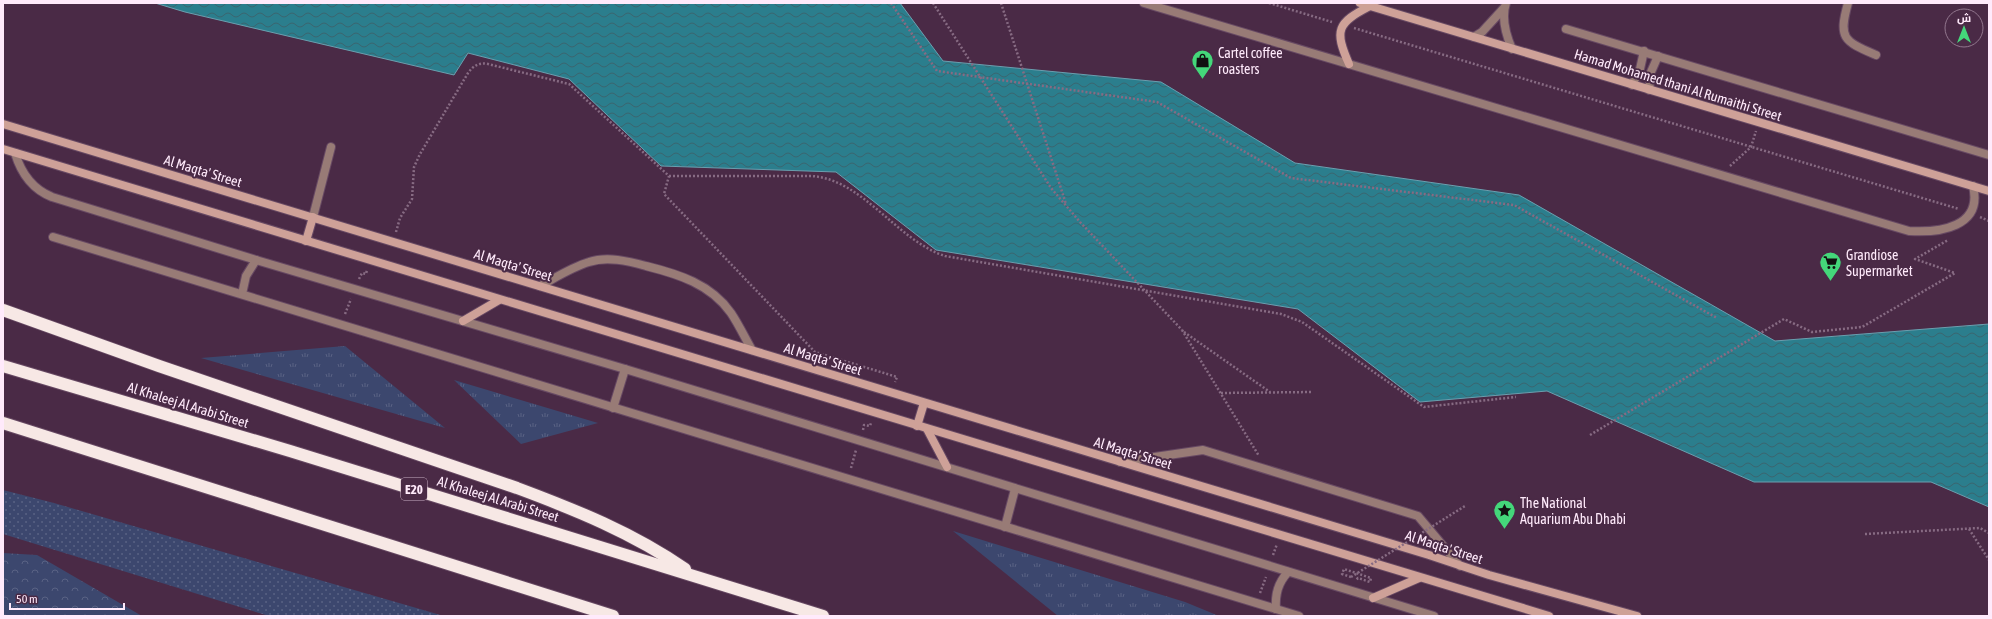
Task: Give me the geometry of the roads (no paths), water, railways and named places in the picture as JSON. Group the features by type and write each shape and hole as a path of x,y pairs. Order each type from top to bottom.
{"highway":[{"path":"3,310 159,366 487,478 561,505 635,538 666,556 694,575"},
{"name":"Al Khaleej Al Arabi Street","path":"3,366 298,453 823,616"},
{"path":"3,422 613,616"}],"street":[{"path":"1144,3 1909,231 1931,231 1948,228 1960,223 1970,213 1975,200 1973,186"},
{"name":"Hamad Mohamed thani Al Rumaithi Street","path":"1360,3 1989,191"},
{"path":"1848,3 1843,26 1847,39 1852,44 1876,55"},
{"path":"1349,64 1340,40 1343,25 1348,18 1370,6"},
{"path":"1474,37 1482,32 1505,6"},
{"path":"1505,6 1506,30 1512,49"},
{"path":"1566,29 1989,155"},
{"path":"1632,85 1640,69 1644,51"},
{"path":"1649,90 1651,72 1658,56"},
{"name":"Al Maqta' Street","path":"3,124 1460,566 1637,616"},
{"path":"306,241 331,147"},
{"path":"3,149 1419,578 1549,616"},
{"path":"15,152 23,172 36,188 44,194 256,260 625,369 1434,616"},
{"path":"53,237 1299,616"},
{"path":"242,294 246,276 256,260"},
{"path":"540,286 588,262 600,260 613,260 640,264 675,274 699,284 720,302 730,312 752,350"},
{"path":"463,321 499,300"},
{"path":"613,408 625,369"},
{"path":"917,426 924,403"},
{"path":"927,429 947,467"},
{"path":"1120,462 1203,450 1418,516 1460,566"},
{"path":"1005,527 1015,489"},
{"path":"1276,609 1278,585 1288,572"},
{"path":"1373,598 1419,578"}],"water":[{"path":"155,3 900,3 943,61 1161,82 1295,163 1519,195 1775,341 1989,324 1989,507 1931,482 1754,482 1547,391 1420,402 1298,309 936,250 836,172 661,166 569,79 468,53 454,75 185,12"}],"place":[{"name":"Cartel coffee roasters","path":"1203,80"},
{"name":"Grandiose Supermarket","path":"1831,282"},
{"name":"The National Aquarium Abu Dhabi","path":"1505,530"}]}
